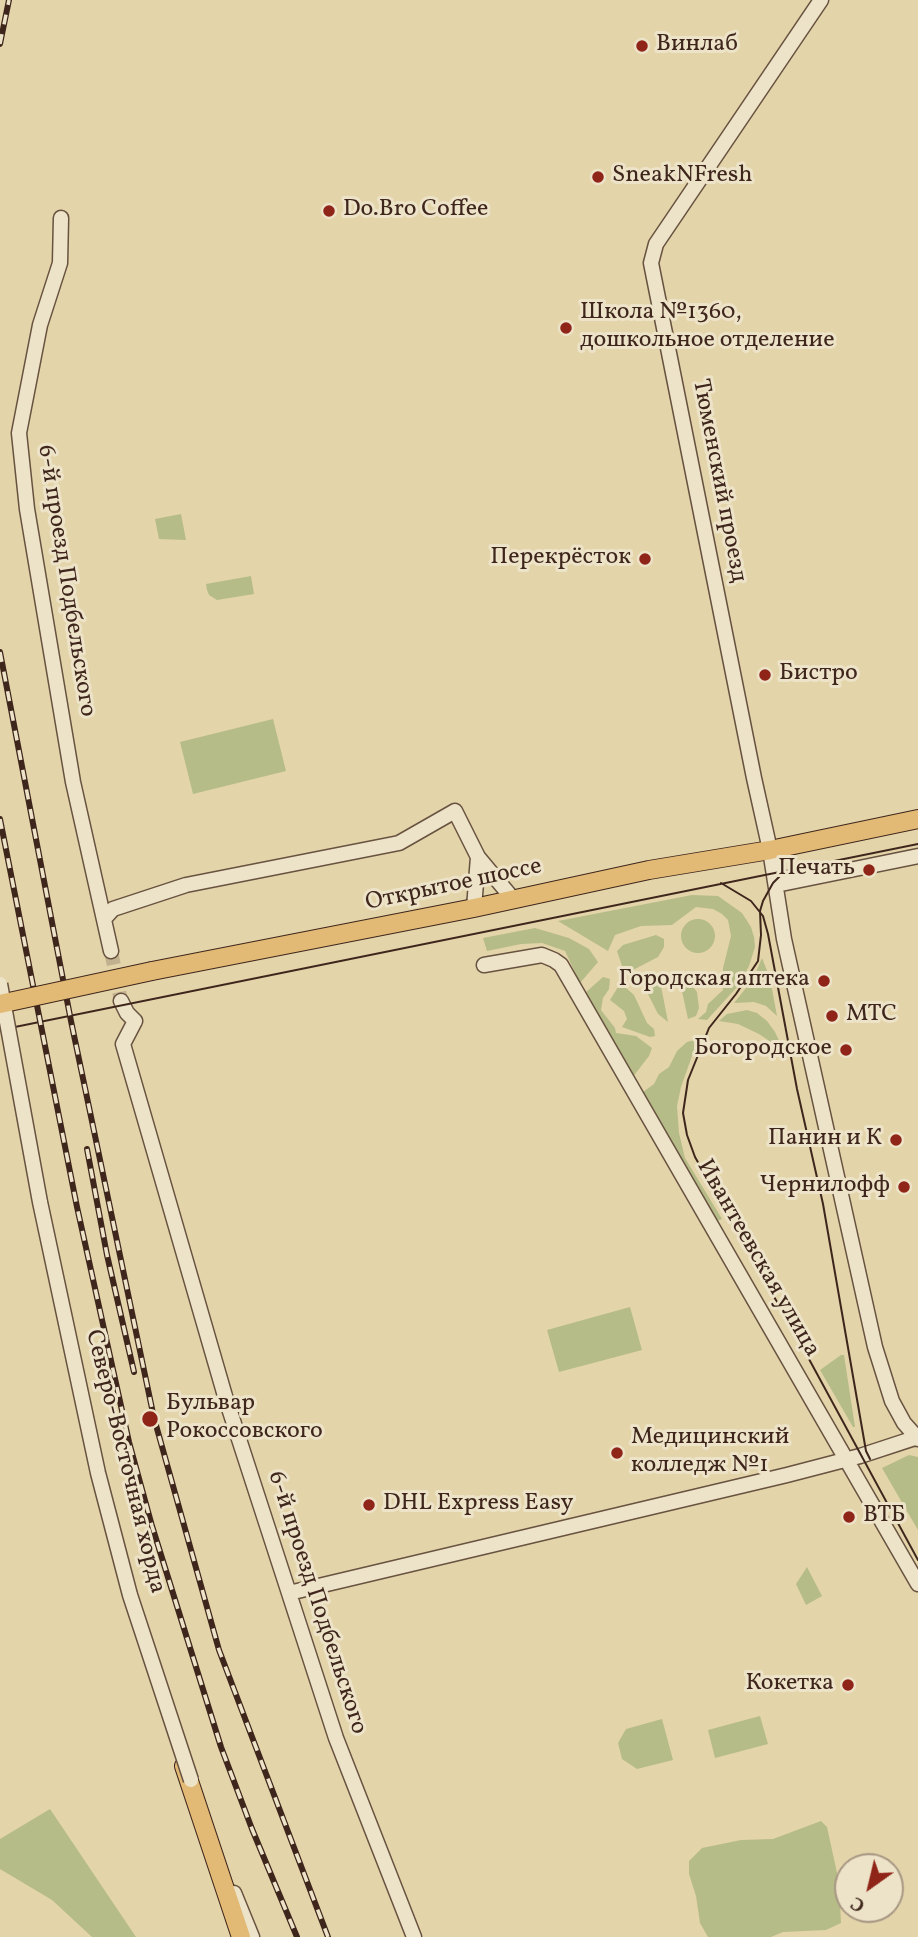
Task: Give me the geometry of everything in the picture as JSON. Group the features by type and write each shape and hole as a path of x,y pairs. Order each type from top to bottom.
{"main road":[{"name":"Открытое шоссе","path":"0,1004 649,870 770,850 918,819"},
{"name":"Северо-Восточная хорда","path":"0,998 33,1177 96,1476 128,1596 241,1937"}],"street":[{"name":"Тюменский проезд","path":"770,850 651,263 656,244 821,0"},
{"name":"6-й проезд Подбельского","path":"61,218 60,263 40,324 19,433 27,509 73,782 111,951"},
{"path":"104,919 113,909 186,885 399,843 455,811 478,857 513,899"},
{"path":"289,1593 845,1460 918,1438 904,1423 892,1401 874,1347 785,939 770,850"},
{"path":"776,885 918,856"},
{"path":"474,908 478,857"},
{"name":"Ивантеевская улица","path":"484,965 542,955 561,965 918,1583"},
{"name":"Северо-Восточная хорда","path":"0,984 43,1214 98,1474 130,1595 178,1744 253,1937"},
{"name":"6-й проезд Подбельского","path":"121,1002 127,1013 141,1022 123,1044 225,1396 336,1738 414,1937"}],"green space":[{"path":"181,514 186,540 159,539 155,519"},
{"path":"251,576 254,594 217,600 209,595 207,590 206,584"},
{"path":"273,719 286,771 193,794 180,742"},
{"path":"692,895 718,896 742,913 754,937 755,947 749,966 738,986 707,1020 698,1019 706,1012 708,1004 723,990 723,968 731,936 728,920 722,914 713,909 696,907 672,925 641,926 615,935 608,951 558,921"},
{"path":"698,919 710,924 715,936 710,948 698,953 686,948 681,936 686,924"},
{"path":"535,928 569,938 589,949 598,962 580,983 565,951 542,943 487,951 483,938"},
{"path":"656,935 664,939 664,947 658,957 631,971 622,966 617,951 623,945"},
{"path":"762,958 770,978 777,1016 766,1006 754,1002 734,1003 753,979"},
{"path":"678,975 688,980 697,992 699,1008 696,1016 688,1019 680,982 661,986 668,1022 658,1014 646,990 651,983"},
{"path":"603,977 610,979 601,1010 616,1033 636,1036 652,1048 632,1078 585,993"},
{"path":"624,986 634,995 647,1023 654,1029 655,1036 650,1037 622,1027 627,1019 624,1011 610,1000 618,987"},
{"path":"747,1010 757,1013 767,1021 784,1051 738,1024 719,1021 727,1014"},
{"path":"698,1039 677,1106 679,1133 685,1158 722,1219 717,1221 643,1092 669,1067 677,1051 687,1042"},
{"path":"630,1307 642,1350 559,1372 547,1330"},
{"path":"844,1355 855,1427 820,1370"},
{"path":"909,1455 918,1457 918,1530 882,1468"},
{"path":"807,1567 822,1596 806,1605 796,1584"},
{"path":"760,1716 768,1744 715,1758 708,1730"},
{"path":"662,1719 673,1760 637,1769 622,1759 618,1743 626,1729"},
{"path":"50,1809 136,1937 92,1937 52,1900 0,1869 0,1839"},
{"path":"821,1821 827,1827 834,1859 834,1923 841,1923 826,1930 783,1932 771,1937 708,1937 700,1923 689,1874 689,1861 702,1848 741,1840 773,1839"}],"tunnel":[{"path":"111,951 121,1001"}],"tram line":[{"path":"0,1030 918,844"},
{"path":"785,871 773,883 763,901 760,911 758,961 709,1028 688,1080 683,1113 687,1135 695,1157 918,1560"},
{"path":"721,883 751,901 763,916 768,934 797,1089 823,1204 866,1451 870,1459"}],"railway":[{"path":"0,44 9,0"},
{"path":"0,652 71,1021 154,1418 219,1650 328,1937"},
{"path":"0,819 77,1207 129,1442 152,1526 221,1747 297,1937"},
{"path":"87,1149 107,1255 134,1372"}],"place":[{"name":"Винлаб","path":"642,46"},
{"name":"SneakNFresh","path":"598,177"},
{"name":"Do.Bro Coffee","path":"329,211"},
{"name":"Школа №1360, дошкольное отделение","path":"566,328"},
{"name":"Перекрёсток","path":"645,559"},
{"name":"Бистро","path":"765,675"},
{"name":"Печать","path":"869,870"},
{"name":"Городская аптека","path":"824,981"},
{"name":"МТС","path":"832,1016"},
{"name":"Богородское","path":"846,1050"},
{"name":"Панин и К","path":"896,1140"},
{"name":"Чернилофф","path":"904,1187"},
{"name":"Бульвар Рокоссовского","path":"150,1419"},
{"name":"Медицинский колледж №1","path":"617,1453"},
{"name":"DHL Express Easy","path":"369,1505"},
{"name":"ВТБ","path":"849,1517"},
{"name":"Кокетка","path":"848,1685"}]}
